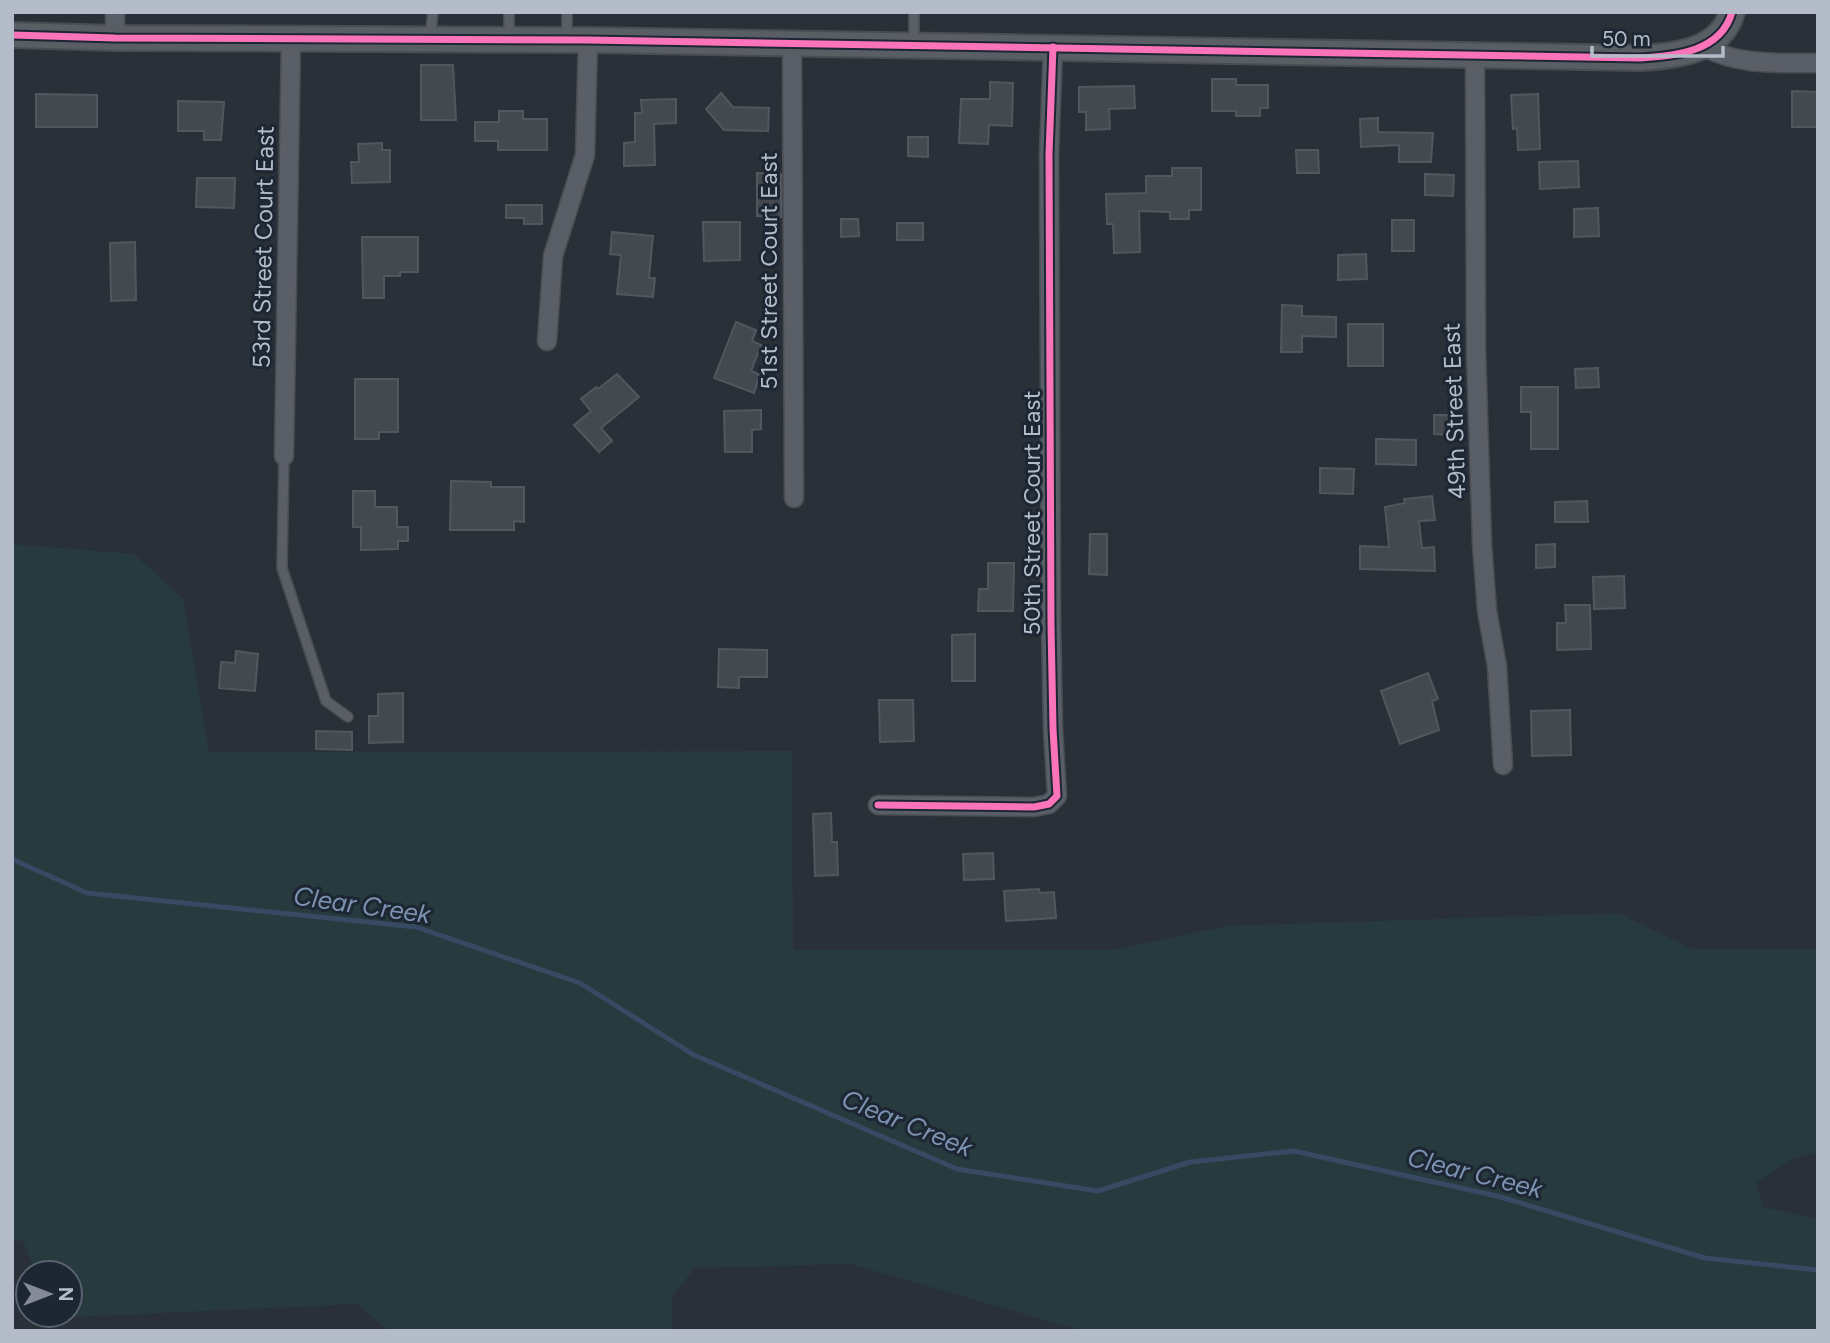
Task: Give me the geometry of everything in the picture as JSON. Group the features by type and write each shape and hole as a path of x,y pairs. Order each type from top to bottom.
{"street":[{"path":"115,12 115,38"},
{"path":"12,35 115,38 509,39 1640,58 1671,55 1703,47 1726,28 1732,12"},
{"name":"53rd Street Court East","path":"284,456 291,38"},
{"path":"547,341 553,256 585,155 578,40"},
{"name":"51st Street Court East","path":"792,45 794,498"},
{"name":"50th Street Court East","path":"878,805 1034,807 1049,804 1057,796 1051,625 1049,154 1053,47"},
{"path":"1703,47 1716,54 1745,60 1818,63"},
{"name":"49th Street East","path":"1475,54 1476,340 1482,544 1487,611 1497,666 1503,765"}],"lane":[{"path":"430,38 433,12"},
{"path":"509,12 509,39"},
{"path":"567,12 578,40"},
{"path":"914,12 915,47"},
{"path":"284,456 282,568 326,701 348,717"}],"green space":[{"path":"12,544 134,554 183,599 209,752 792,751 793,950 1113,950 1227,926 1619,913 1692,949 1818,949 1818,1152 1792,1159 1756,1183 1763,1207 1818,1219 1818,1331 1083,1331 851,1264 695,1268 672,1296 672,1331 389,1331 357,1304 84,1317 84,1259 30,1259 23,1241 12,1240"}],"building":[{"path":"421,65 453,65 456,120 421,120"},
{"path":"1212,79 1236,79 1236,85 1268,85 1268,108 1260,108 1260,116 1236,116 1236,111 1212,111"},
{"path":"990,82 1013,83 1012,126 989,125 988,144 959,143 961,99 990,99"},
{"path":"1134,86 1135,108 1109,109 1110,129 1086,130 1086,112 1079,112 1079,87"},
{"path":"1792,91 1818,92 1818,127 1792,127"},
{"path":"721,93 733,107 769,108 768,131 724,130 706,109"},
{"path":"36,94 97,95 97,127 36,127"},
{"path":"1538,94 1540,149 1518,150 1517,128 1513,129 1511,95"},
{"path":"676,99 676,123 654,124 655,165 624,166 624,143 635,142 635,113 642,113 641,100"},
{"path":"178,101 224,102 221,140 204,140 204,131 178,131"},
{"path":"499,111 523,111 523,119 547,119 547,150 498,150 498,141 475,141 475,122 499,122"},
{"path":"1378,118 1378,132 1433,133 1431,162 1399,162 1399,145 1361,147 1360,119"},
{"path":"908,137 928,137 928,157 908,156"},
{"path":"382,143 382,150 390,150 390,182 352,183 351,162 359,162 358,144"},
{"path":"1296,150 1318,150 1319,173 1297,173"},
{"path":"1578,161 1579,187 1540,189 1539,162"},
{"path":"1172,168 1201,168 1201,210 1189,210 1189,219 1170,219 1170,212 1139,211 1140,252 1114,253 1113,224 1107,224 1106,194 1146,193 1146,176 1172,176"},
{"path":"757,173 781,174 781,217 757,216"},
{"path":"1425,174 1454,175 1453,196 1425,195"},
{"path":"197,178 235,178 234,208 196,207"},
{"path":"506,205 542,205 542,224 524,224 524,218 506,218"},
{"path":"1598,208 1599,236 1574,237 1574,209"},
{"path":"841,219 858,219 859,236 841,237"},
{"path":"1392,220 1414,220 1414,251 1392,251"},
{"path":"703,222 740,222 740,260 704,261"},
{"path":"897,223 923,223 923,240 897,240"},
{"path":"612,232 653,236 649,278 655,278 653,297 617,294 621,255 610,254"},
{"path":"362,237 418,237 418,272 400,272 400,276 384,276 384,298 363,298"},
{"path":"135,242 136,300 111,301 110,243"},
{"path":"1366,254 1367,279 1338,280 1338,255"},
{"path":"1282,305 1302,306 1302,316 1336,317 1336,337 1302,336 1302,352 1281,352"},
{"path":"736,322 756,330 752,341 761,345 751,371 760,375 754,393 714,378"},
{"path":"1348,324 1383,324 1383,366 1348,366"},
{"path":"1598,368 1599,387 1576,388 1575,369"},
{"path":"617,374 639,397 601,428 612,441 599,452 574,425 591,411 581,399"},
{"path":"355,379 398,379 398,432 379,432 379,439 355,439"},
{"path":"1521,387 1558,387 1558,449 1531,449 1531,412 1521,412"},
{"path":"761,410 761,429 752,430 752,452 725,452 724,411"},
{"path":"1434,415 1450,415 1450,435 1434,434"},
{"path":"1376,439 1416,440 1416,465 1376,464"},
{"path":"1320,468 1354,469 1353,494 1320,493"},
{"path":"451,481 491,482 491,487 524,487 524,522 514,521 514,530 450,530"},
{"path":"353,491 375,491 375,507 397,507 397,527 408,527 408,541 398,541 398,549 361,550 361,527 353,527"},
{"path":"1432,496 1435,520 1419,521 1422,548 1434,547 1435,571 1360,569 1360,546 1389,547 1385,507 1405,503 1404,499"},
{"path":"1587,501 1588,522 1555,522 1555,502"},
{"path":"1090,534 1107,534 1107,575 1089,574"},
{"path":"1555,544 1555,567 1536,568 1536,545"},
{"path":"988,563 1014,563 1013,611 978,611 979,589 988,589"},
{"path":"1624,576 1625,608 1594,609 1593,577"},
{"path":"1565,605 1590,605 1591,649 1557,650 1557,623 1566,623"},
{"path":"975,634 975,681 952,681 952,635"},
{"path":"719,649 767,650 767,677 739,677 739,688 718,687"},
{"path":"236,651 258,654 255,691 219,688 221,662 235,663"},
{"path":"1428,673 1438,699 1432,701 1439,730 1400,744 1381,691"},
{"path":"403,693 403,742 369,743 369,716 378,716 378,694"},
{"path":"879,700 913,700 914,741 880,742"},
{"path":"1570,710 1571,755 1532,756 1531,711"},
{"path":"316,731 352,732 352,750 316,749"},
{"path":"831,813 832,842 837,842 838,875 815,876 813,814"},
{"path":"993,853 994,879 964,880 963,854"},
{"path":"1039,889 1040,893 1054,892 1056,918 1006,921 1004,891"}],"waterway":[{"name":"Clear Creek","path":"12,859 87,893 416,927 580,983 694,1055 957,1169 1098,1191 1190,1162 1294,1151 1497,1196 1705,1258 1818,1270"}],"cycle path":[{"path":"12,35 115,38 588,40 1640,58 1668,56 1707,44 1718,36 1732,12"},
{"path":"878,805 1034,807 1049,804 1057,796 1051,625 1049,154 1053,47"}]}
